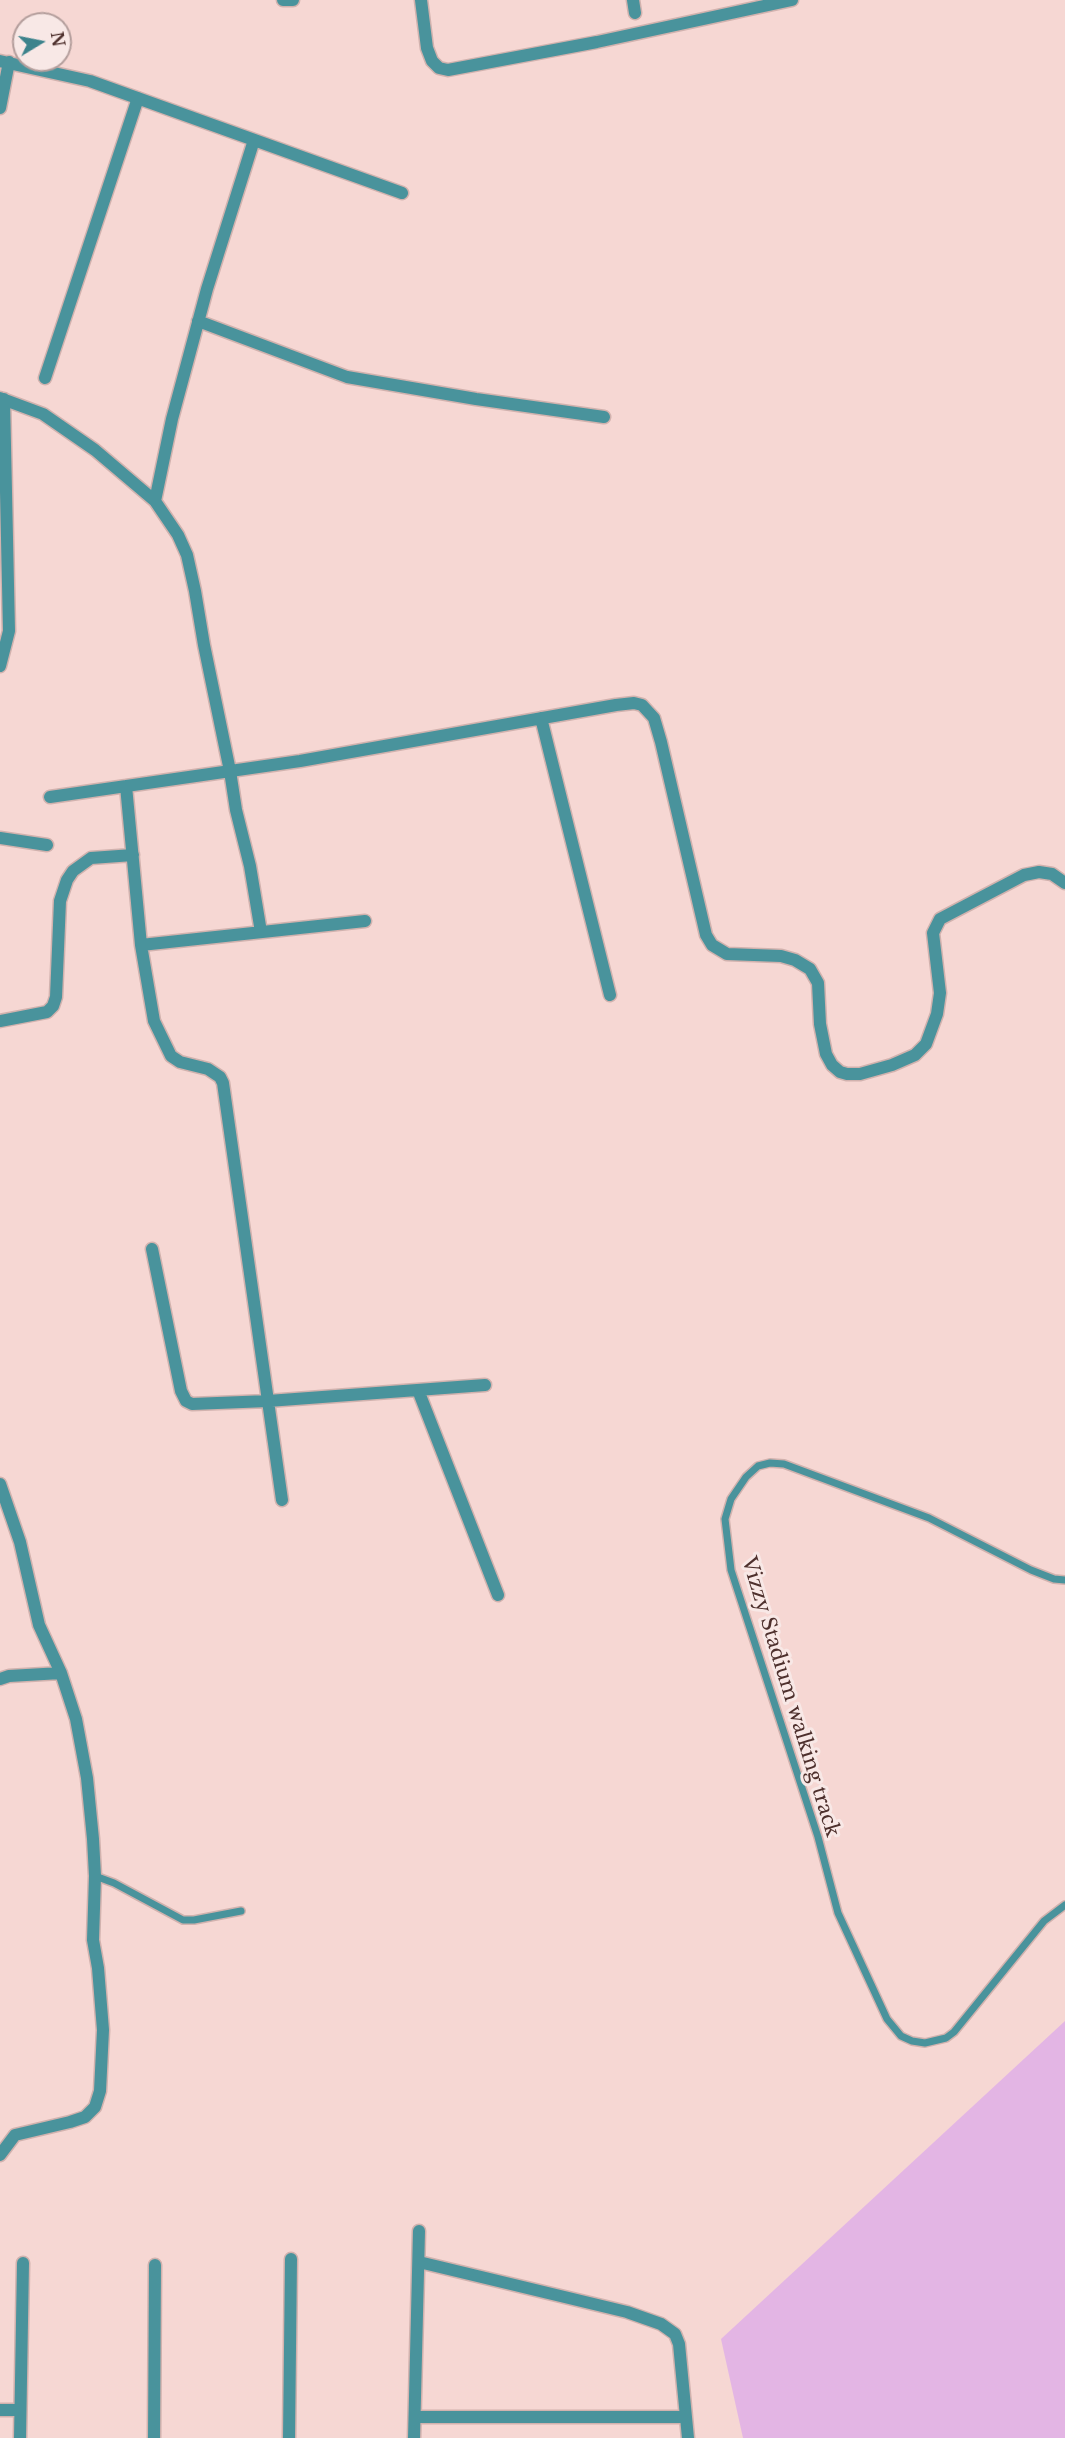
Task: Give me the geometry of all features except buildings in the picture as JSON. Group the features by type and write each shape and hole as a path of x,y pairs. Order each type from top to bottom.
{"street":[{"path":"283,0 293,0"},
{"path":"421,0 432,61 439,68 448,70 597,42 792,0"},
{"path":"633,0 635,14"},
{"path":"0,108 4,61 90,81 402,193"},
{"path":"45,378 138,98"},
{"path":"154,501 172,419 198,321 254,140"},
{"path":"198,321 346,376 476,399 603,417"},
{"path":"0,666 9,631 2,398 42,414 95,450 154,501 178,536 187,555 261,932"},
{"path":"50,797 230,771 634,703 649,710 654,718 706,935 712,945 727,954 781,956 795,960 810,969 818,983 820,1024 826,1054 840,1072 847,1074 860,1074 892,1065 915,1055 926,1044 937,1014 940,993 933,933 940,919 1024,875 1039,872 1052,874 1065,883"},
{"path":"541,718 610,995"},
{"path":"126,786 141,945 154,1021 171,1056 180,1062 208,1069 220,1077 223,1083 282,1500"},
{"path":"0,838 47,845"},
{"path":"0,1021 47,1012 53,1006 56,997 60,901 67,880 73,871 91,858 133,855"},
{"path":"141,945 365,921"},
{"path":"152,1249 180,1390 186,1401 192,1404 268,1401 485,1385"},
{"path":"418,1390 498,1595"},
{"path":"0,1484 21,1542 39,1625 61,1673 76,1719 87,1778 95,1876 93,1940 98,1968 103,2030 98,2100 95,2107 85,2117 15,2135 0,2155"},
{"path":"0,1679 9,1676 61,1673"},
{"path":"414,2438 419,2231"},
{"path":"289,2438 291,2259"},
{"path":"419,2262 627,2312 661,2324 675,2334 679,2344 688,2438"},
{"path":"20,2438 23,2263"},
{"path":"154,2438 155,2265"},
{"path":"0,2410 20,2410"},
{"path":"415,2417 686,2417"}],"lane":[{"name":"Vizzy Stadium walking track","path":"1065,1580 1054,1579 1030,1570 928,1518 784,1464 770,1463 758,1466 746,1477 731,1499 725,1519 731,1570 818,1837 838,1913 887,2019 901,2036 925,2043 946,2038 954,2032 1044,1921 1065,1905"},
{"path":"95,1876 183,1920 242,1911"}],"shaded area":[{"path":"1065,2021 1065,2438 743,2438 721,2339"}]}
